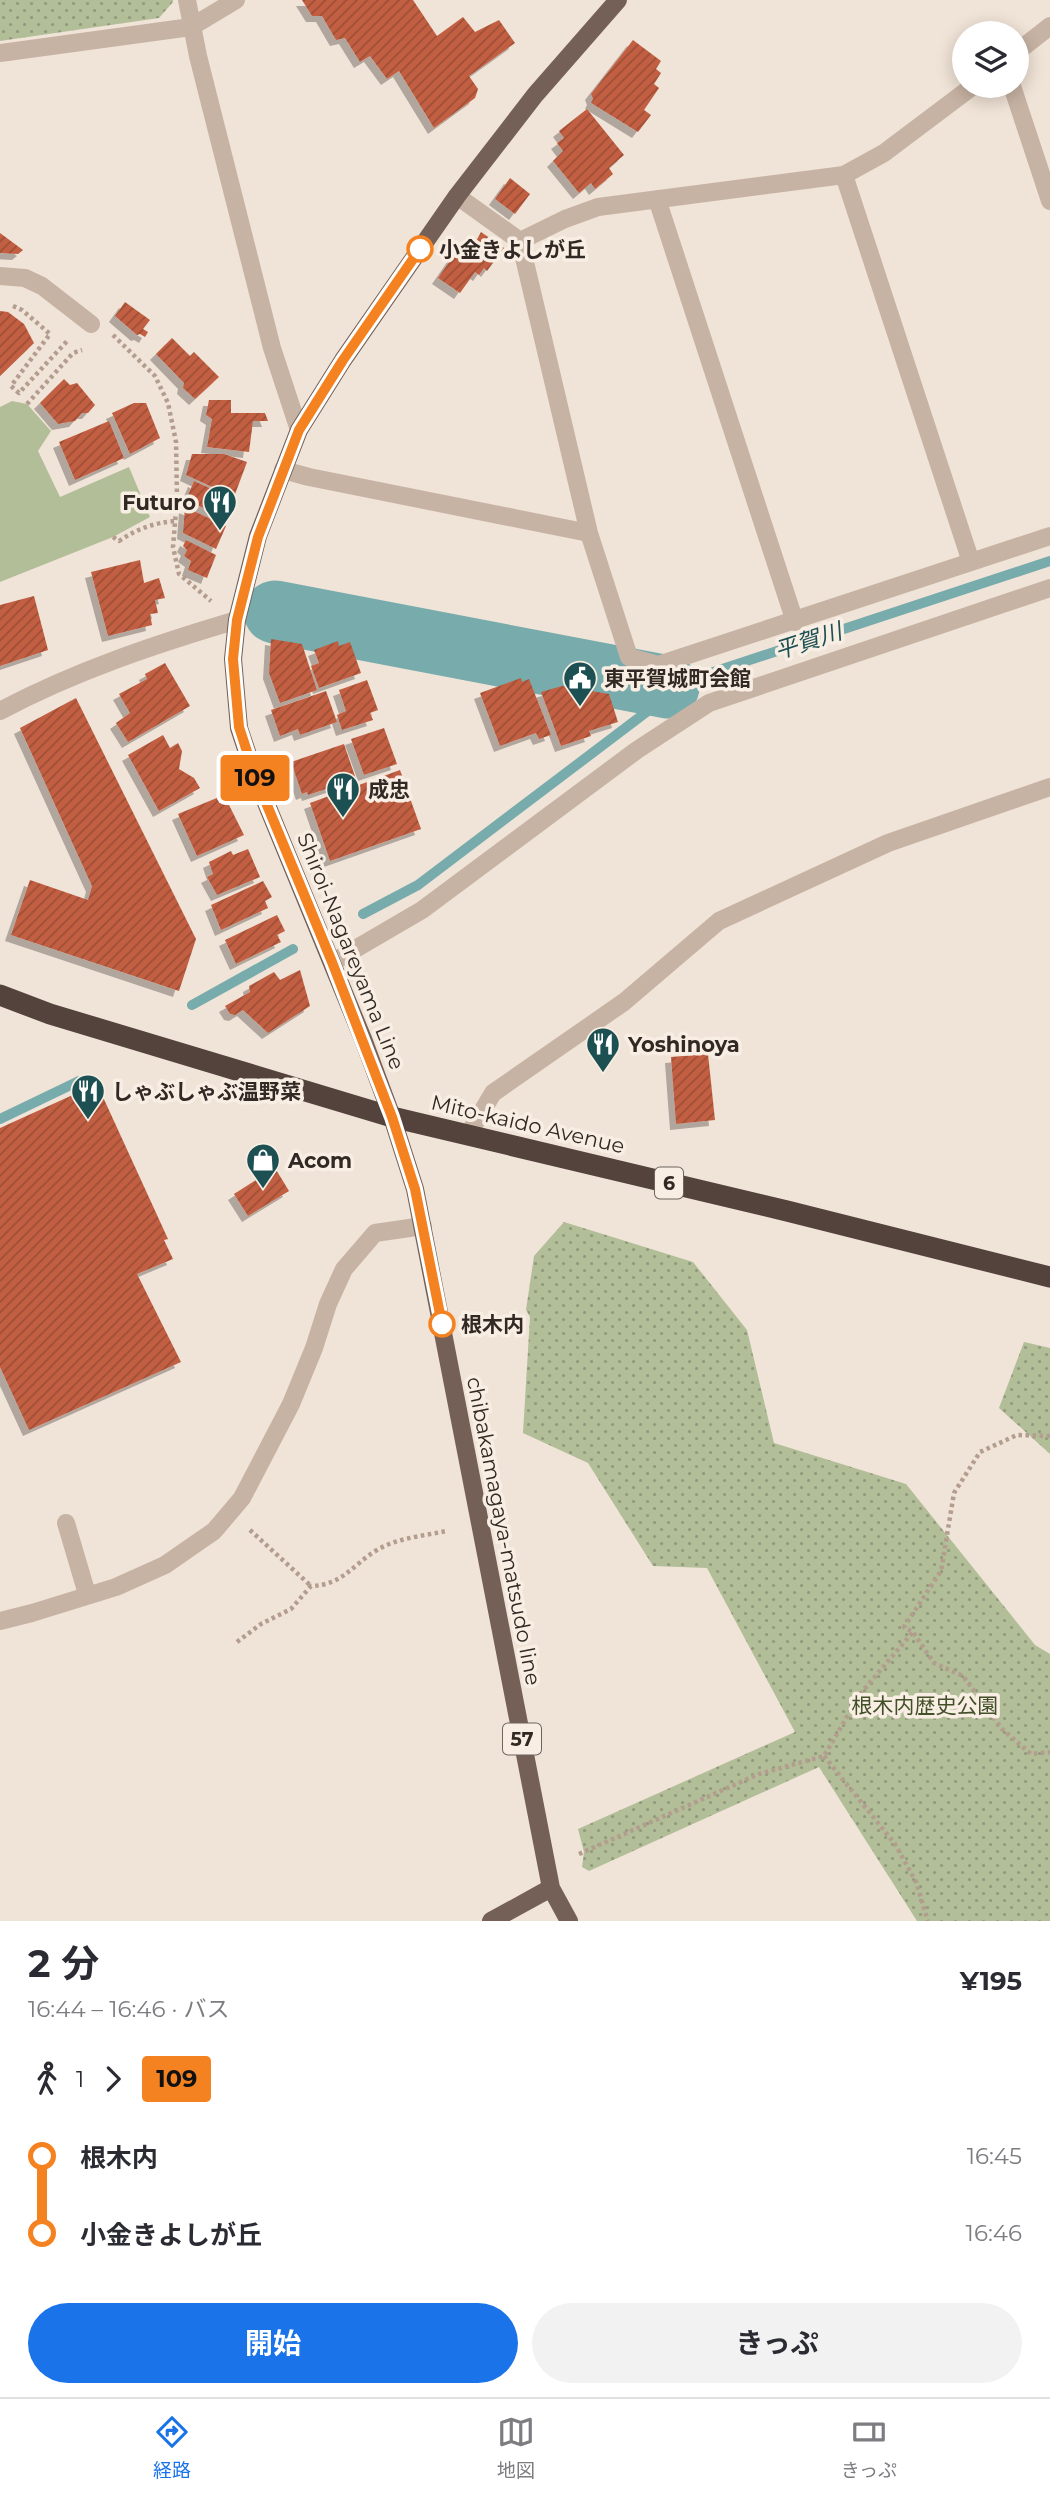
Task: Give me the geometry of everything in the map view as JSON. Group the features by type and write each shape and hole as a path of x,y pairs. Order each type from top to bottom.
{"highway":[{"name":"Mito-kaido Avenue","path":"0,995 50,1014 392,1117 787,1211 1050,1278"}],"main road":[{"name":"Shiroi-Nagareyama Line","path":"392,1117 332,962 255,776 239,727 233,659 237,620 258,537 299,430 343,360 457,196 536,94 618,0"},
{"name":"chibakamagaya-matsudo line","path":"392,1117 423,1226 551,1888 569,1921"},
{"path":"491,1921 551,1888"}],"street":[{"path":"187,0 191,27 272,348 299,430"},
{"path":"0,53 191,27 236,0"},
{"path":"1029,43 1050,26"},
{"path":"520,241 565,219 598,207 844,175 893,146 957,98"},
{"path":"1016,98 1050,201"},
{"path":"844,175 971,562"},
{"path":"457,196 520,241 589,533 629,657 658,665 1050,536"},
{"path":"657,199 795,622"},
{"path":"0,276 25,278 42,286 88,322"},
{"path":"284,470 589,533"},
{"path":"332,962 422,910 637,750 709,703 1050,588"},
{"path":"0,711 38,691 142,651 237,620"},
{"path":"468,1135 493,1093 624,1002 719,921 888,843 1050,787"},
{"path":"0,1621 116,1587 166,1565 214,1531 242,1498 291,1404 314,1349 328,1304 344,1269 375,1233 423,1226"},
{"path":"66,1523 87,1594"}],"path":[{"path":"9,303 22,310 50,334 11,386 19,393 88,322 94,320 107,329 155,376 168,403 176,442 173,547 179,574 237,620"},
{"path":"27,404 73,352 85,349"},
{"path":"113,537 119,541 146,526 175,522"},
{"path":"1050,1436 1017,1435 981,1451 954,1493 941,1571 904,1627 913,1632 934,1663 963,1676 1002,1729 1031,1754 1050,1752"},
{"path":"232,1513 311,1586"},
{"path":"237,1642 261,1624 291,1609 311,1586 339,1580 377,1550 394,1542 446,1531"},
{"path":"579,1854 759,1774 824,1756 861,1693 913,1632"},
{"path":"824,1756 895,1844 916,1882 928,1921"}],"green space":[{"path":"0,0 173,2 159,18 0,41"},
{"path":"12,401 27,404 51,431 38,451 60,497 129,467 150,517 113,537 0,582 0,407"},
{"name":"根木内歴史公園","path":"564,1222 693,1262 747,1330 774,1443 906,1484 1035,1645 1050,1654 1050,1921 917,1921 819,1767 589,1871 582,1867 584,1852 578,1829 795,1732 707,1568 653,1566 588,1463 523,1433 530,1317 526,1310 534,1256"},
{"path":"1024,1342 1050,1348 1050,1454 999,1408"}],"building":[{"path":"302,0 413,0 437,36 463,17 475,32 499,20 515,43 469,76 478,89 475,98 434,128 399,71 387,79 370,56 360,62 345,38 336,40 322,16 312,16"},
{"path":"633,40 661,61 656,69 661,73 654,84 659,88 644,110 651,115 638,132 591,103 591,94"},
{"path":"587,109 624,155 609,168 613,174 595,189 591,183 579,193 553,161 563,151 557,143 564,138 559,131"},
{"path":"510,178 530,194 515,214 495,199"},
{"path":"481,232 504,248 487,271 484,268 479,275 475,272 460,293 438,278 465,239 474,245"},
{"path":"0,233 23,250 18,254 0,253"},
{"path":"125,302 150,320 143,329 148,332 145,337 137,335 115,316"},
{"path":"0,311 8,312 24,324 34,343 0,376"},
{"path":"172,338 190,356 194,352 219,377 195,399 183,388 184,383 156,354"},
{"path":"64,379 70,385 77,383 95,405 75,421 58,424 40,403"},
{"path":"209,400 231,400 231,413 265,413 268,421 253,421 249,452 207,447 212,419 206,415"},
{"path":"134,403 146,403 160,438 130,454 112,413"},
{"path":"109,421 124,458 75,480 59,442"},
{"path":"192,454 224,454 247,462 234,497 186,475"},
{"path":"194,481 236,500 227,519 186,500"},
{"path":"185,507 226,526 216,549 183,533"},
{"path":"186,540 216,555 207,578 188,570 191,561 184,556 187,550 183,546"},
{"path":"140,560 144,583 159,578 165,598 155,600 158,613 150,614 152,625 108,636 91,572"},
{"path":"34,596 48,650 0,666 0,605"},
{"path":"271,639 302,644 317,690 280,703 269,673"},
{"path":"338,641 339,646 350,642 361,673 319,688 311,666 319,663 314,650"},
{"path":"165,663 190,706 128,742 116,723 130,713 119,694 147,679 145,674"},
{"path":"521,678 522,682 529,679 551,735 539,739 536,733 500,746 480,693"},
{"path":"367,680 378,710 370,713 373,720 342,730 337,715 346,711 339,690"},
{"name":"東平賀城町会館","path":"562,686 609,694 618,722 589,731 591,736 561,746 541,692"},
{"path":"326,691 337,722 300,735 298,729 280,736 271,710"},
{"path":"76,698 196,939 179,991 11,935 30,880 88,900 92,886 20,728"},
{"path":"384,728 397,764 364,775 351,739"},
{"path":"163,735 170,748 178,743 182,751 179,769 194,778 200,788 159,811 128,755"},
{"path":"344,744 356,779 308,795 307,792 302,794 291,762"},
{"path":"400,770 421,829 330,861 310,803"},
{"path":"224,795 244,835 197,856 178,814"},
{"path":"248,849 260,877 217,895 207,877 213,874 209,862 231,851 233,855"},
{"path":"263,881 272,897 265,901 268,908 221,930 211,905"},
{"path":"277,915 285,931 277,935 281,942 236,964 225,940"},
{"path":"300,970 310,1006 268,1033 243,1010 235,1015 230,1014 225,1006 250,992 249,986 274,972 280,980"},
{"path":"708,1054 715,1120 676,1124 671,1057"},
{"path":"97,1084 168,1239 164,1240 173,1259 137,1274 181,1362 29,1430 0,1367 0,1128"},
{"path":"275,1168 289,1191 248,1216 234,1194"}],"waterway":[{"name":"平賀川","path":"363,914 418,885 661,701 668,687 1050,561"},
{"name":"平賀川","path":"275,612 668,687"},
{"path":"192,1005 293,949"},
{"path":"0,1119 79,1081"}],"bus line":[{"name":"109","path":"420,249 343,360 299,430 258,537 237,620 233,659 239,727 255,776 332,962 392,1117 415,1189 442,1324"}],"place":[{"name":"小金きよしが丘","path":"420,249"},
{"name":"Futuro","path":"220,532"},
{"name":"東平賀城町会館","path":"580,708"},
{"name":"成忠","path":"343,819"},
{"name":"Yoshinoya","path":"603,1074"},
{"name":"しゃぶしゃぶ温野菜","path":"88,1121"},
{"name":"Acom","path":"263,1190"},
{"name":"根木内","path":"442,1324"}]}
